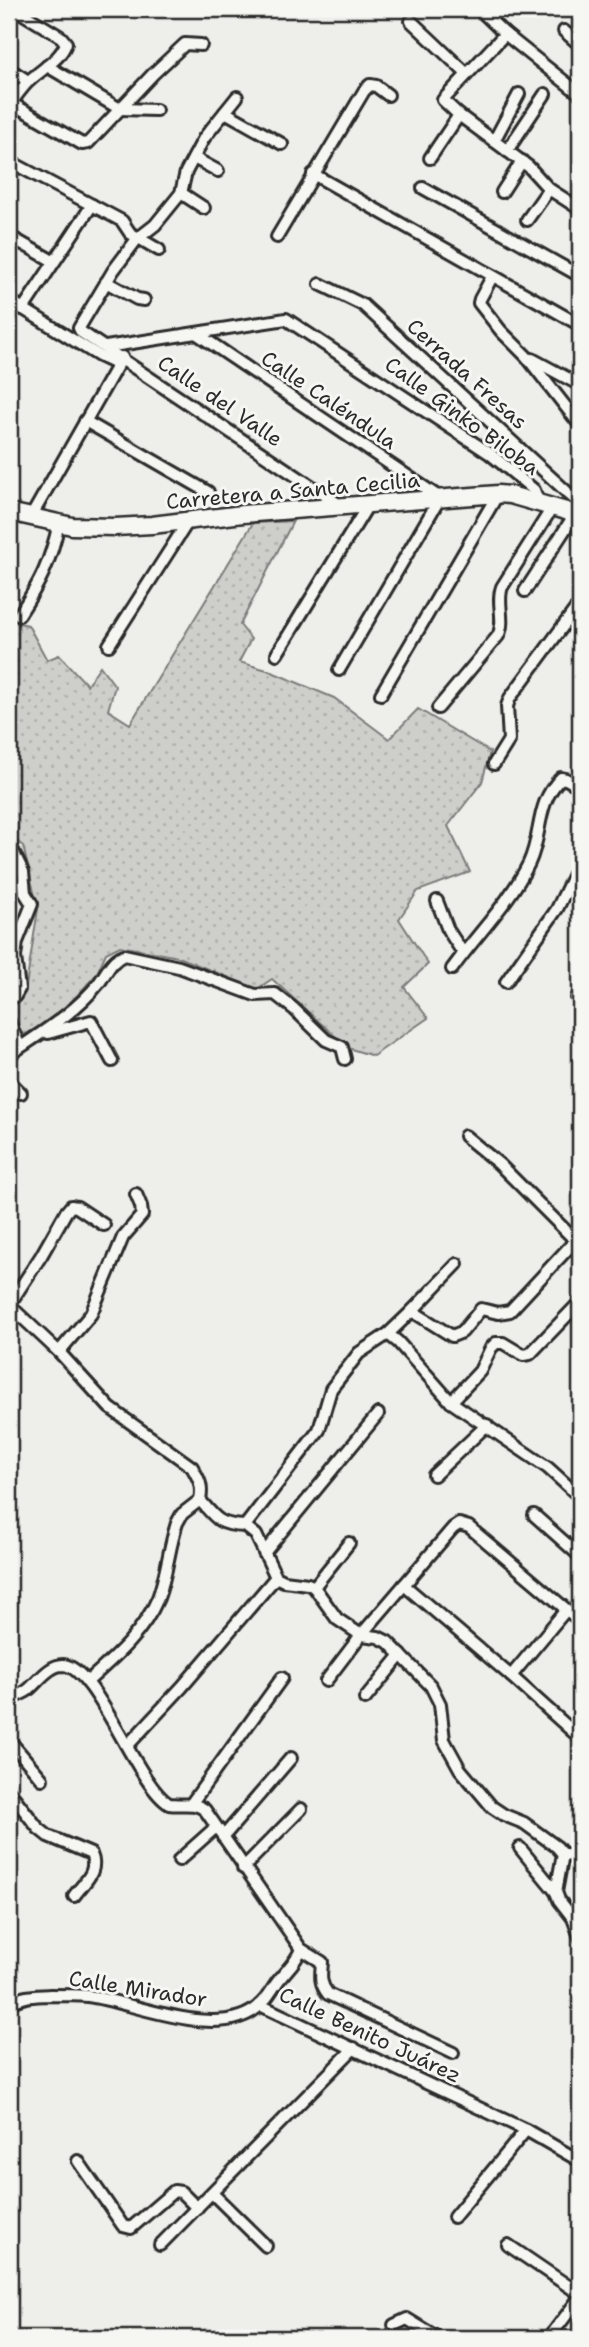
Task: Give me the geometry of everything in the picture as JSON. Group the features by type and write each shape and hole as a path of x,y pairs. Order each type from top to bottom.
{"main road":[{"name":"Carretera a Santa Cecilia","path":"9,512 91,528 498,494 578,511"}],"street":[{"path":"481,9 505,34 580,94"},
{"path":"23,11 66,43 10,103 82,144 95,137 120,108 185,44 201,44"},
{"path":"411,21 467,74"},
{"path":"564,31 580,45"},
{"path":"505,34 443,100 522,161 549,189 580,209"},
{"path":"47,66 120,108 156,110"},
{"path":"9,69 28,81"},
{"path":"277,237 364,91 370,85 376,86 388,95"},
{"path":"494,141 519,94"},
{"path":"507,151 545,94"},
{"path":"144,300 106,282 137,239 155,225 181,193 186,172 204,138 237,97"},
{"path":"225,112 282,144"},
{"path":"430,158 459,115"},
{"path":"194,158 218,171"},
{"path":"9,161 122,221 137,239 159,250"},
{"path":"502,192 522,161"},
{"path":"313,174 580,325"},
{"path":"423,188 580,276"},
{"path":"527,220 549,189"},
{"path":"181,193 204,208"},
{"path":"23,309 92,205"},
{"path":"9,236 53,261"},
{"path":"492,277 479,303 501,331 526,356 580,425"},
{"name":"Calle del Valle","path":"106,282 79,327 81,332 106,347 120,361 341,506"},
{"name":"Cerrada Fresas","path":"320,284 363,305 578,511"},
{"path":"9,300 99,356 120,361 31,517"},
{"name":"Calle Ginko Biloba","path":"196,334 286,319 489,453 534,490 545,505"},
{"path":"106,347 196,334"},
{"name":"Calle Caléndula","path":"196,334 440,498"},
{"path":"526,356 580,385"},
{"path":"85,421 208,492"},
{"path":"381,694 498,494"},
{"path":"340,670 440,498"},
{"path":"277,654 368,505"},
{"path":"438,708 498,636 501,630 499,593 545,505"},
{"path":"525,592 578,511"},
{"path":"109,645 189,520"},
{"path":"19,615 50,561 59,523"},
{"path":"494,765 509,740 506,706 510,698 580,603"},
{"path":"452,969 498,910 529,863 541,811 555,784 561,778 580,787"},
{"path":"9,843 23,872 25,893 32,904 17,942 15,957 19,989 15,996 9,999"},
{"path":"506,982 558,909 580,862"},
{"path":"437,901 448,930 463,953"},
{"path":"9,1055 38,1036 84,999 117,957 132,955 179,967 255,995 275,994 326,1040 342,1047 345,1059"},
{"path":"9,1021 20,1047"},
{"path":"38,1036 91,1021 113,1061"},
{"path":"9,1081 21,1093"},
{"path":"412,1311 441,1331 452,1336 457,1335 481,1309 504,1314 510,1311 578,1243 499,1164 465,1136"},
{"path":"59,1352 91,1314 123,1237 142,1215 136,1194"},
{"path":"9,1322 12,1308 71,1206 77,1207 104,1225"},
{"path":"245,1526 319,1430 331,1389 359,1353 388,1334 457,1264"},
{"path":"450,1402 480,1371 496,1343 503,1343 523,1355 530,1354 580,1302"},
{"path":"12,1308 59,1352 110,1408 192,1467 202,1489 200,1500 182,1514 177,1523 158,1598 144,1624 132,1640 87,1682"},
{"path":"388,1334 450,1402 548,1468 579,1495"},
{"path":"264,1553 378,1414"},
{"path":"434,1475 487,1425"},
{"path":"200,1500 219,1522 245,1526 256,1535 276,1577 314,1587 337,1619 361,1634 384,1639 401,1655 436,1692 444,1740 460,1769 492,1807 524,1823 563,1854 580,1855"},
{"path":"534,1515 580,1556"},
{"path":"326,1681 361,1634 459,1524 468,1527 580,1621"},
{"path":"314,1587 349,1544"},
{"path":"128,1745 182,1687 276,1577"},
{"path":"404,1585 580,1738"},
{"path":"511,1676 566,1610"},
{"path":"365,1699 401,1655"},
{"path":"9,1699 26,1692 54,1667 62,1665 73,1670 87,1682 128,1745 144,1777 162,1799 176,1805 200,1806 205,1811 300,1949 322,1962 320,1978 328,1993 453,2053"},
{"path":"191,1804 282,1678"},
{"path":"9,1740 42,1779"},
{"path":"223,1837 291,1758"},
{"path":"9,1791 38,1828 48,1836 91,1854 92,1875 74,1896"},
{"path":"243,1868 301,1809"},
{"path":"179,1860 216,1827"},
{"path":"520,1848 556,1892 573,1918 580,1937"},
{"path":"556,1892 563,1854"},
{"name":"Calle Benito Juárez","path":"300,1949 298,1958 260,2005 526,2130 580,2161"},
{"name":"Calle Mirador","path":"9,2004 22,1997 89,1996 158,2013 215,2021 240,2016 260,2005"},
{"path":"160,2245 354,2048"},
{"path":"454,2217 526,2130"},
{"path":"78,2161 127,2229 174,2191 181,2192 197,2208"},
{"path":"212,2193 266,2246"},
{"path":"508,2245 580,2296 549,2338"},
{"path":"394,2325 407,2319 438,2338"}],"shaded area":[{"path":"293,521 240,625 251,639 239,662 267,670 334,698 389,739 418,709 490,752 482,782 448,826 470,872 418,891 399,919 428,964 404,987 428,1018 373,1056 348,1048 272,979 257,989 178,957 120,946 106,953 96,975 56,1018 22,1036 9,1007 25,993 38,909 23,846 9,835 9,621 28,625 47,660 59,655 87,685 100,666 115,686 108,710 130,724 253,523"}]}
